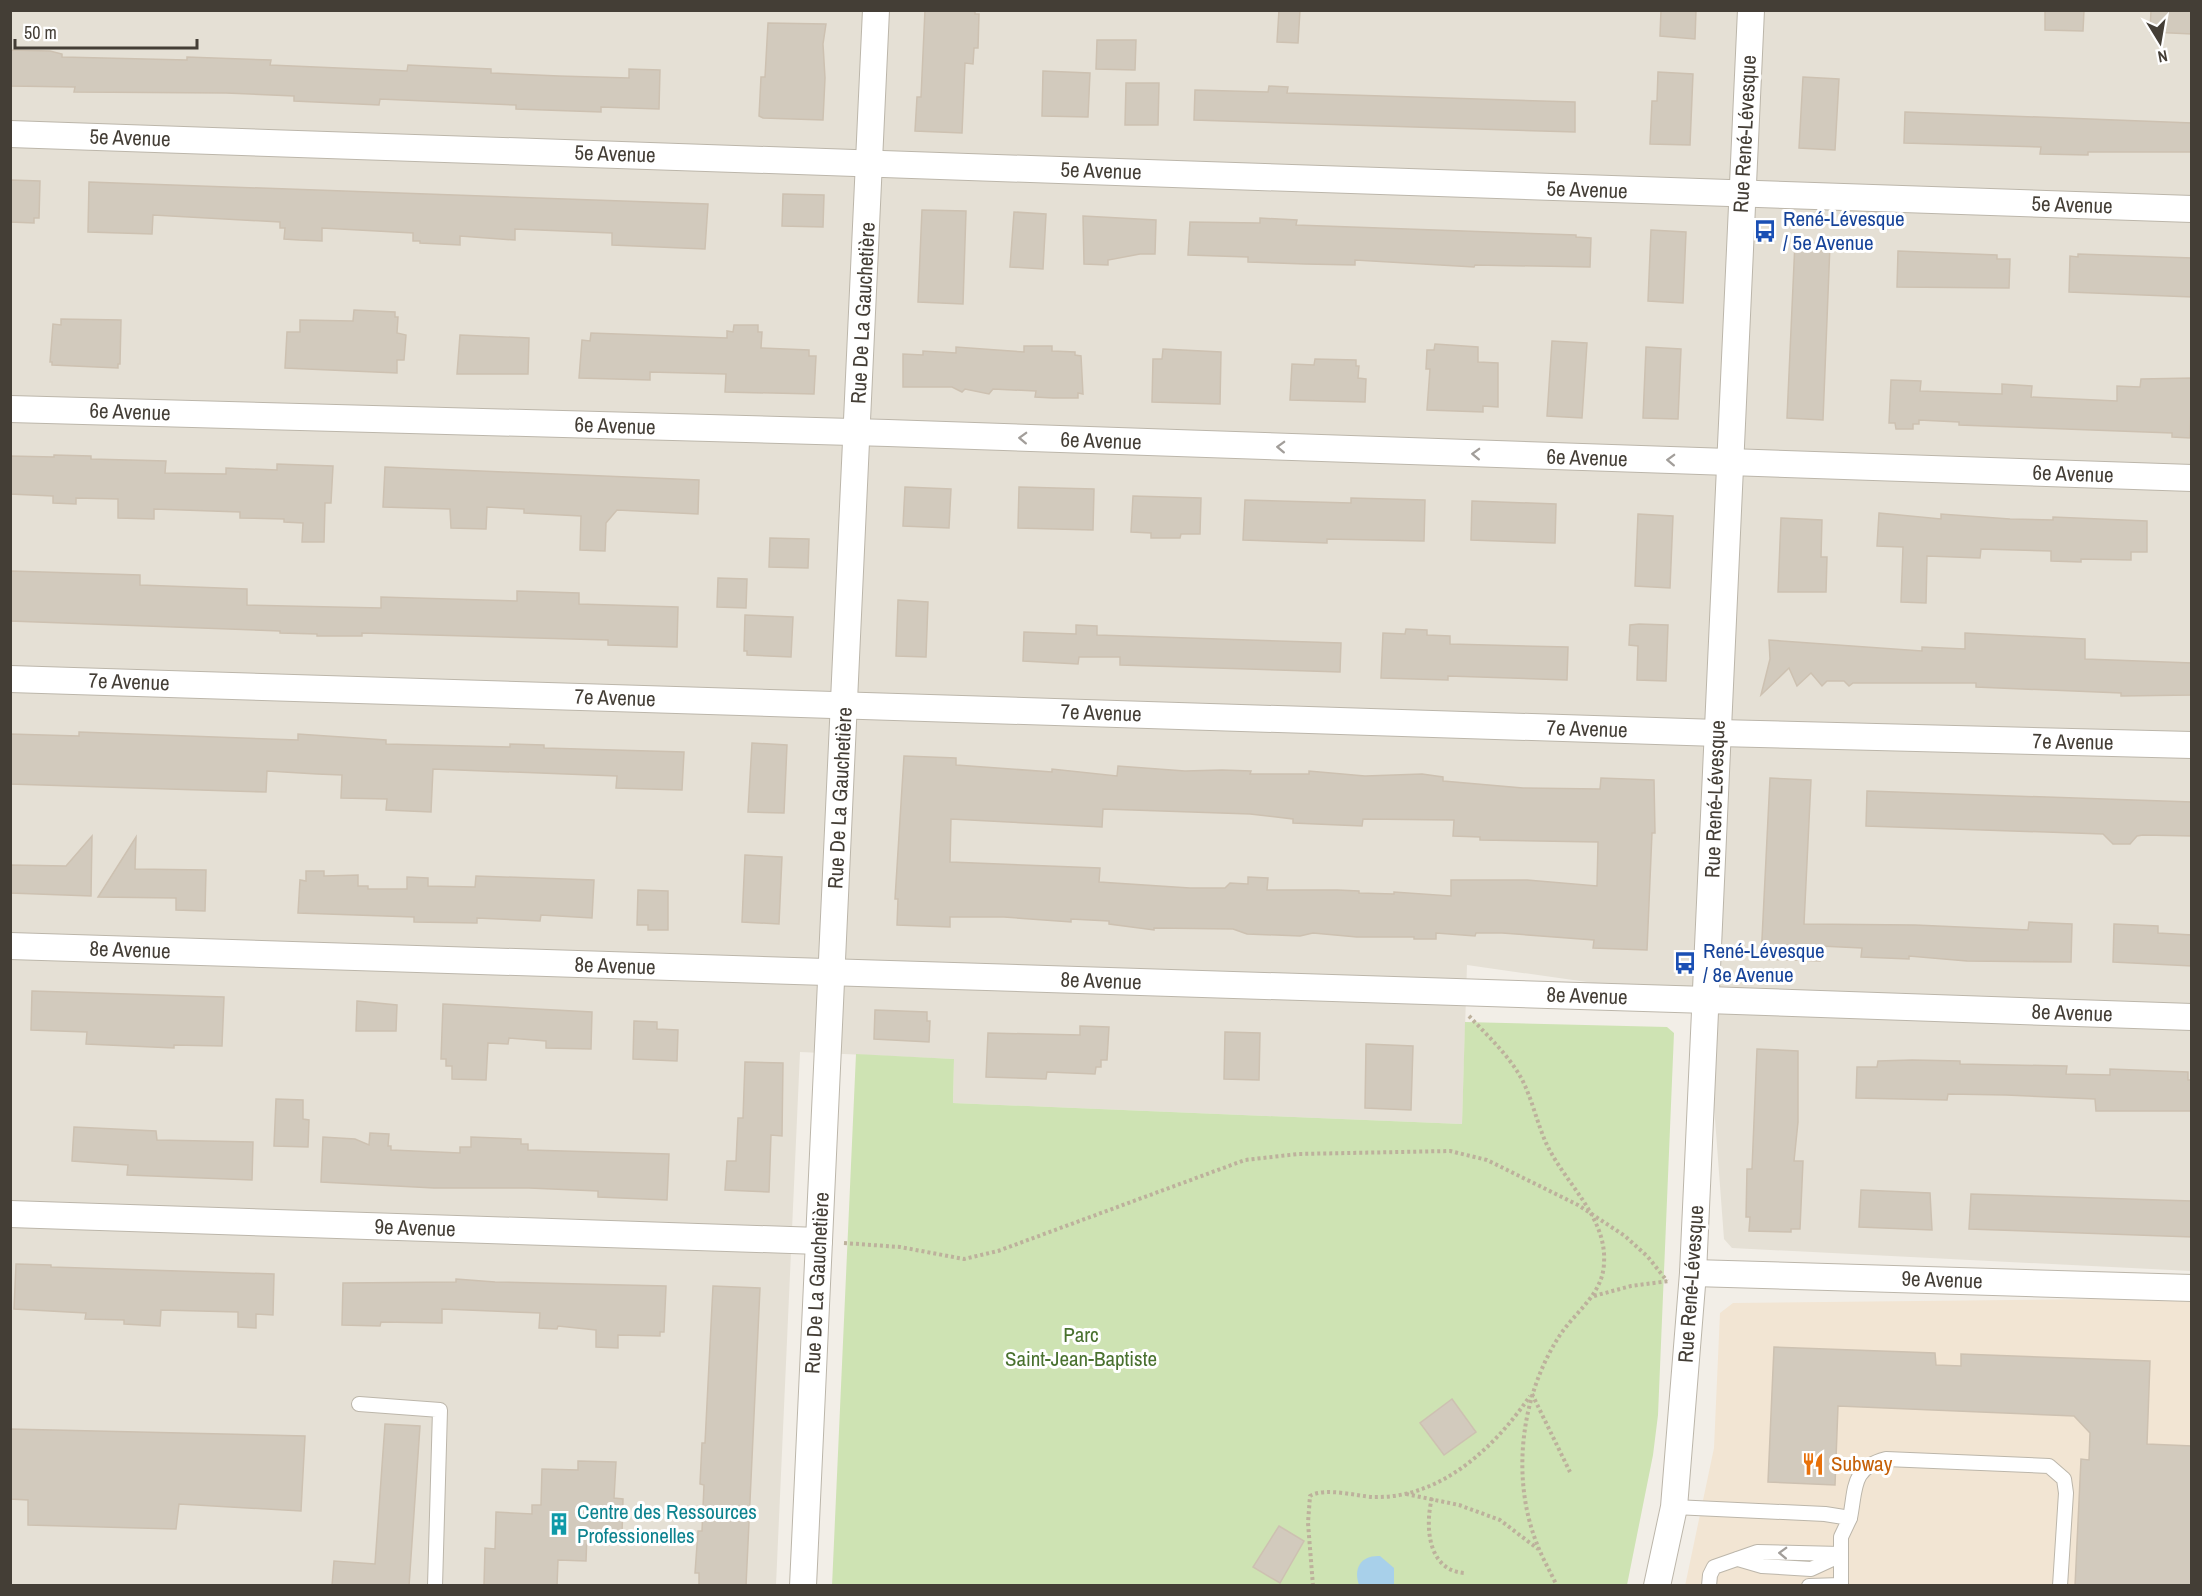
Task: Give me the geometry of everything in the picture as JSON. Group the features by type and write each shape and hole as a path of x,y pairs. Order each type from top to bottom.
{"street":[{"name":"Rue De La Gauchetière","path":"804,1586 876,10"},
{"name":"Rue René-Lévesque","path":"1657,1586 1674,1507 1684,1278 1707,999 1751,10"},
{"name":"5e Avenue","path":"10,134 2192,209"},
{"name":"6e Avenue","path":"10,409 857,433 2192,478"},
{"name":"7e Avenue","path":"10,679 1718,733 2192,745"},
{"name":"8e Avenue","path":"10,946 1707,999 2192,1017"},
{"name":"9e Avenue","path":"10,1214 819,1241"},
{"name":"9e Avenue","path":"1684,1278 2192,1288"}],"lane":[{"path":"359,1404 440,1410 435,1586"},
{"path":"1809,1586 1841,1585 1841,1537 1850,1518 1858,1473 1869,1463 1886,1459 2049,1466 2064,1479 2066,1493 2060,1586"},
{"path":"1674,1507 1825,1514 1850,1518"},
{"path":"1709,1586 1710,1575 1714,1567 1757,1552 1841,1554"}],"path":[{"path":"1313,1586 1308,1523 1310,1496 1321,1493 1376,1497 1404,1494 1435,1484 1488,1448 1511,1424 1532,1393 1560,1335 1577,1312 1593,1297 1601,1281 1604,1263 1602,1241 1593,1216 1564,1176 1548,1145 1518,1073 1446,992"},
{"path":"819,1241 900,1247 956,1258 973,1258 1237,1163 1271,1156 1298,1154 1450,1151 1470,1155 1558,1193 1625,1236 1648,1257 1684,1278"},
{"path":"1593,1297 1631,1286 1684,1278"},
{"path":"1532,1393 1570,1472"},
{"path":"1532,1393 1527,1413 1523,1467 1527,1510 1539,1549 1557,1586"},
{"path":"1404,1494 1432,1498 1500,1520 1539,1549"},
{"path":"1432,1498 1427,1517 1431,1543 1447,1567 1456,1573 1465,1573"}],"shaded area":[{"path":"11,11 2191,11 2191,1271 1732,1248 1724,1239 1706,999 1467,965 1462,1124 953,1103 954,1059 800,1052 776,1585 11,1586"},
{"path":"2191,1298 2191,1585 1685,1586 1714,1448 1720,1313 1733,1303"}],"green space":[{"name":"Parc Saint-Jean-Baptiste","path":"1465,1022 1667,1027 1674,1033 1658,1415 1653,1455 1627,1585 832,1586 856,1054 954,1059 953,1103 1462,1124"}],"water":[{"path":"1373,1556 1380,1556 1394,1568 1394,1585 1359,1585 1357,1573 1360,1564 1363,1560"}],"building":[{"path":"925,10 975,10 975,14 979,14 978,48 974,48 973,64 965,63 962,133 915,131 917,97 921,97"},
{"path":"1279,10 1300,10 1298,43 1277,42"},
{"path":"1661,10 1696,10 1695,39 1660,36"},
{"path":"2045,10 2084,10 2083,31 2045,30"},
{"path":"2151,10 2192,10 2192,34 2150,32"},
{"path":"768,23 826,24 823,44 825,78 823,120 759,116 761,77 765,77"},
{"path":"1097,40 1136,40 1135,70 1096,69"},
{"path":"10,50 50,51 62,54 62,57 271,60 270,65 407,71 408,65 491,69 491,73 559,76 629,78 629,69 660,70 659,109 601,107 601,112 516,109 516,105 380,99 379,105 294,101 294,96 226,93 74,92 75,87 10,86"},
{"path":"1043,71 1090,73 1088,117 1042,116"},
{"path":"1658,72 1693,74 1690,145 1650,144 1652,101 1657,101"},
{"path":"1803,77 1839,79 1835,150 1799,148"},
{"path":"1126,83 1159,83 1158,125 1125,125"},
{"path":"1269,86 1288,87 1287,93 1575,102 1575,132 1194,120 1195,90 1268,92"},
{"path":"1905,112 2192,123 2192,152 2040,154 2041,147 1904,143"},
{"path":"10,180 40,181 39,218 34,218 34,223 10,222"},
{"path":"89,182 708,204 705,249 612,245 612,233 515,229 515,240 460,236 460,245 420,243 420,241 413,241 413,233 322,228 322,241 299,240 284,239 285,228 280,228 280,222 153,215 152,234 88,232"},
{"path":"783,194 824,195 823,227 782,226"},
{"path":"922,210 966,211 963,304 918,302"},
{"path":"1014,212 1046,214 1043,269 1010,267"},
{"path":"1083,216 1156,220 1155,254 1140,254 1108,260 1108,265 1084,264"},
{"path":"1260,218 1297,220 1296,225 1576,235 1576,237 1591,238 1590,267 1475,265 1474,267 1355,260 1355,265 1305,264 1248,262 1248,257 1188,255 1190,222 1260,223"},
{"path":"1651,230 1686,232 1683,303 1648,301"},
{"path":"1795,242 1830,244 1823,420 1787,418"},
{"path":"1898,251 1997,255 1997,259 2010,259 2009,288 1897,287"},
{"path":"2078,254 2192,258 2192,297 2069,292 2070,256 2078,257"},
{"path":"354,310 395,312 395,317 398,317 397,333 406,335 404,360 397,360 397,373 285,368 287,332 300,332 300,320 353,321"},
{"path":"61,319 121,320 118,368 52,365 50,362 53,324 61,325"},
{"path":"734,325 758,325 758,332 762,332 761,348 809,350 809,356 816,356 814,394 725,392 726,374 650,372 650,380 579,378 582,340 590,341 591,333 727,338 727,331 733,332"},
{"path":"460,335 529,338 528,374 457,374"},
{"path":"1552,341 1587,343 1582,418 1547,416"},
{"path":"1435,344 1478,347 1478,362 1498,363 1498,407 1483,406 1483,412 1427,410 1430,369 1426,369 1427,350 1434,350"},
{"path":"1024,346 1052,346 1052,351 1075,352 1075,355 1081,356 1083,394 1078,393 1078,398 1053,398 1035,397 1036,391 993,389 989,394 965,389 962,392 952,387 903,387 903,354 923,355 923,351 956,353 956,347 1024,352"},
{"path":"1646,347 1681,349 1678,419 1643,418"},
{"path":"1163,349 1221,352 1220,404 1152,402 1153,359 1162,359"},
{"path":"1315,359 1356,360 1356,366 1359,366 1358,378 1366,379 1365,402 1290,400 1292,364 1314,365"},
{"path":"2192,378 2190,438 2172,437 2172,433 1959,425 1959,422 1919,420 1919,424 1913,424 1913,429 1896,429 1895,423 1889,423 1891,380 1921,381 1920,391 2002,394 2002,384 2032,386 2031,397 2117,401 2117,386 2140,387 2141,379"},
{"path":"54,455 91,456 91,459 166,461 165,473 226,474 226,468 277,470 277,464 333,466 331,503 325,503 324,542 302,542 303,523 284,522 284,519 240,518 240,512 154,509 154,519 118,518 118,499 76,498 76,504 53,503 53,496 10,494 10,456 54,457"},
{"path":"385,467 699,480 698,514 617,510 606,523 605,551 580,550 581,516 524,513 524,509 487,507 486,529 451,528 450,509 383,507"},
{"path":"905,487 951,489 949,528 903,526"},
{"path":"1019,487 1094,489 1093,530 1018,528"},
{"path":"1133,496 1201,498 1200,534 1181,534 1180,538 1151,538 1151,533 1131,532"},
{"path":"1351,498 1425,500 1424,541 1327,539 1327,543 1243,540 1245,500 1351,503"},
{"path":"1472,501 1556,504 1555,543 1471,540"},
{"path":"1879,513 1941,519 1941,514 2010,519 2053,520 2053,517 2147,521 2147,552 2131,552 2131,560 2081,559 2081,562 2051,561 2051,551 1981,549 1980,558 1927,556 1926,603 1901,602 1903,547 1877,546"},
{"path":"1638,514 1673,516 1670,588 1635,586"},
{"path":"1781,518 1822,520 1821,557 1827,557 1826,592 1778,592"},
{"path":"770,538 809,539 808,568 769,567"},
{"path":"10,571 140,575 140,585 247,589 247,605 381,608 381,597 517,601 517,591 579,593 579,604 678,607 677,647 608,645 608,640 362,633 362,636 317,636 317,634 280,633 280,631 10,621"},
{"path":"718,578 747,579 746,608 717,607"},
{"path":"898,600 928,602 926,657 896,656"},
{"path":"745,615 793,617 791,657 747,655 747,651 744,651"},
{"path":"1076,625 1097,626 1097,635 1341,643 1340,672 1120,665 1120,657 1079,657 1078,664 1023,661 1024,632 1076,634"},
{"path":"1630,625 1668,625 1666,681 1637,680 1638,646 1629,645"},
{"path":"1406,629 1427,630 1427,635 1450,636 1450,644 1568,647 1567,680 1448,676 1448,680 1381,678 1383,633 1405,634"},
{"path":"1965,633 2085,639 2085,659 2192,663 2192,695 2121,696 2121,693 1976,687 1976,683 1853,683 1849,686 1844,681 1827,681 1822,686 1811,673 1797,686 1789,668 1761,695 1770,659 1769,640 1922,651 1922,647 1965,649"},
{"path":"79,732 298,740 298,734 386,740 386,744 510,747 510,744 544,745 544,748 684,752 682,790 616,788 617,776 433,769 431,812 386,810 387,799 341,798 342,775 267,771 266,792 10,784 10,734 79,736"},
{"path":"752,743 787,745 784,813 748,812"},
{"path":"904,756 956,758 956,765 1052,772 1052,769 1117,776 1118,766 1185,771 1251,771 1250,774 1309,774 1309,771 1365,776 1422,774 1443,777 1443,781 1523,788 1600,789 1601,778 1654,780 1655,833 1652,833 1647,950 1593,948 1594,940 1502,933 1476,933 1475,936 1436,933 1436,939 1357,937 1313,933 1300,936 1247,934 1233,929 1154,928 1154,930 1109,924 1109,921 1071,919 1071,922 1004,917 950,917 950,927 897,925 898,899 895,899","holes":["1103,809 1250,814 1293,819 1293,823 1362,826 1363,819 1454,820 1453,836 1480,837 1480,840 1598,842 1597,886 1527,880 1451,880 1451,896 1394,892 1394,894 1359,893 1359,891 1337,890 1267,890 1268,878 1248,877 1248,884 1230,883 1225,888 1190,888 1099,882 1100,868 950,862 951,819 1102,827"]},
{"path":"1770,778 1811,780 1804,924 1915,925 2028,930 2029,922 2072,924 2071,962 1967,961 1909,956 1909,959 1861,957 1862,948 1820,946 1820,961 1761,959"},
{"path":"1867,791 2192,802 2192,836 2143,835 2137,836 2130,844 2113,844 2103,834 1866,826"},
{"path":"92,836 91,896 10,893 10,865 66,866"},
{"path":"136,837 135,869 206,870 205,911 176,910 176,898 98,897"},
{"path":"745,855 782,857 779,924 742,922"},
{"path":"306,871 324,871 324,876 358,875 358,886 368,886 368,889 407,889 407,877 428,878 428,886 475,887 476,876 594,880 592,918 541,915 540,921 477,918 477,923 414,922 414,917 298,913 300,880 306,881"},
{"path":"638,890 668,891 668,930 648,930 648,925 637,925"},
{"path":"2114,924 2158,926 2158,933 2192,935 2192,966 2113,962"},
{"path":"32,991 224,997 222,1046 174,1045 174,1048 86,1044 87,1032 31,1030"},
{"path":"357,1001 397,1005 396,1031 356,1031"},
{"path":"443,1004 592,1012 591,1049 546,1048 546,1041 509,1038 508,1044 488,1043 486,1080 452,1079 452,1066 446,1066 446,1059 441,1059"},
{"path":"875,1010 927,1012 927,1021 930,1021 929,1042 874,1039"},
{"path":"634,1021 657,1022 657,1029 678,1030 677,1061 633,1059"},
{"path":"1080,1026 1109,1027 1107,1060 1101,1060 1101,1067 1096,1067 1095,1074 1047,1072 1046,1079 986,1077 988,1033 1080,1035"},
{"path":"1225,1032 1260,1033 1259,1080 1224,1079"},
{"path":"1366,1044 1413,1046 1411,1110 1365,1108"},
{"path":"1757,1049 1798,1051 1798,1122 1794,1161 1803,1161 1800,1229 1791,1229 1791,1232 1749,1231 1750,1217 1746,1217 1747,1169 1752,1169"},
{"path":"1878,1061 1960,1061 1960,1064 2067,1066 2066,1074 2110,1075 2110,1069 2188,1072 2188,1080 2192,1080 2192,1111 2096,1111 2095,1099 2006,1095 1948,1094 1947,1100 1856,1098 1857,1067 1877,1067"},
{"path":"745,1062 783,1063 782,1136 771,1135 769,1192 725,1190 727,1161 736,1161 738,1118 743,1118"},
{"path":"276,1099 303,1100 303,1119 309,1120 308,1147 274,1146"},
{"path":"74,1127 156,1131 157,1140 253,1142 252,1180 127,1175 128,1165 72,1161"},
{"path":"370,1133 389,1134 388,1146 391,1146 391,1150 460,1153 460,1147 471,1147 471,1137 521,1139 521,1144 528,1144 528,1150 669,1154 667,1200 598,1197 598,1191 434,1188 321,1182 323,1137 355,1139 369,1145"},
{"path":"1861,1190 1930,1193 1932,1230 1859,1227"},
{"path":"1971,1194 2192,1201 2192,1237 1969,1229"},
{"path":"16,1264 274,1274 273,1315 256,1314 256,1328 238,1327 238,1312 161,1310 160,1326 124,1324 124,1320 85,1319 86,1313 14,1309"},
{"path":"456,1279 666,1286 664,1332 660,1332 660,1336 618,1335 618,1348 596,1347 596,1330 558,1326 557,1329 539,1328 540,1313 442,1309 442,1323 381,1322 380,1326 342,1325 343,1283 456,1282"},
{"path":"713,1286 760,1288 746,1586 699,1586 699,1573 695,1573 698,1531 702,1531 704,1485 700,1484 702,1443 705,1443"},
{"path":"1774,1347 1935,1353 1936,1365 1961,1366 1961,1354 2150,1361 2147,1444 2192,1446 2192,1586 2075,1586 2081,1459 2089,1460 2090,1433 2074,1416 1838,1406 1835,1485 1768,1482"},
{"path":"1452,1399 1476,1432 1444,1455 1420,1423"},
{"path":"385,1424 420,1426 409,1586 332,1586 334,1561 375,1564"},
{"path":"10,1429 305,1436 301,1511 179,1504 176,1529 28,1525 28,1500 10,1499"},
{"name":"Centre des Ressources Professionelles","path":"578,1461 616,1462 614,1498 623,1499 622,1535 587,1534 586,1561 558,1560 557,1586 484,1585 485,1548 495,1549 496,1512 532,1514 532,1505 541,1505 542,1469 578,1470"},
{"path":"1279,1526 1304,1541 1280,1583 1253,1567"}],"place":[{"name":"René-Lévesque / 5e Avenue","path":"1765,231"},
{"name":"René-Lévesque / 8e Avenue","path":"1685,963"},
{"name":"Subway","path":"1813,1464"},
{"name":"Centre des Ressources Professionelles","path":"559,1524"}]}
